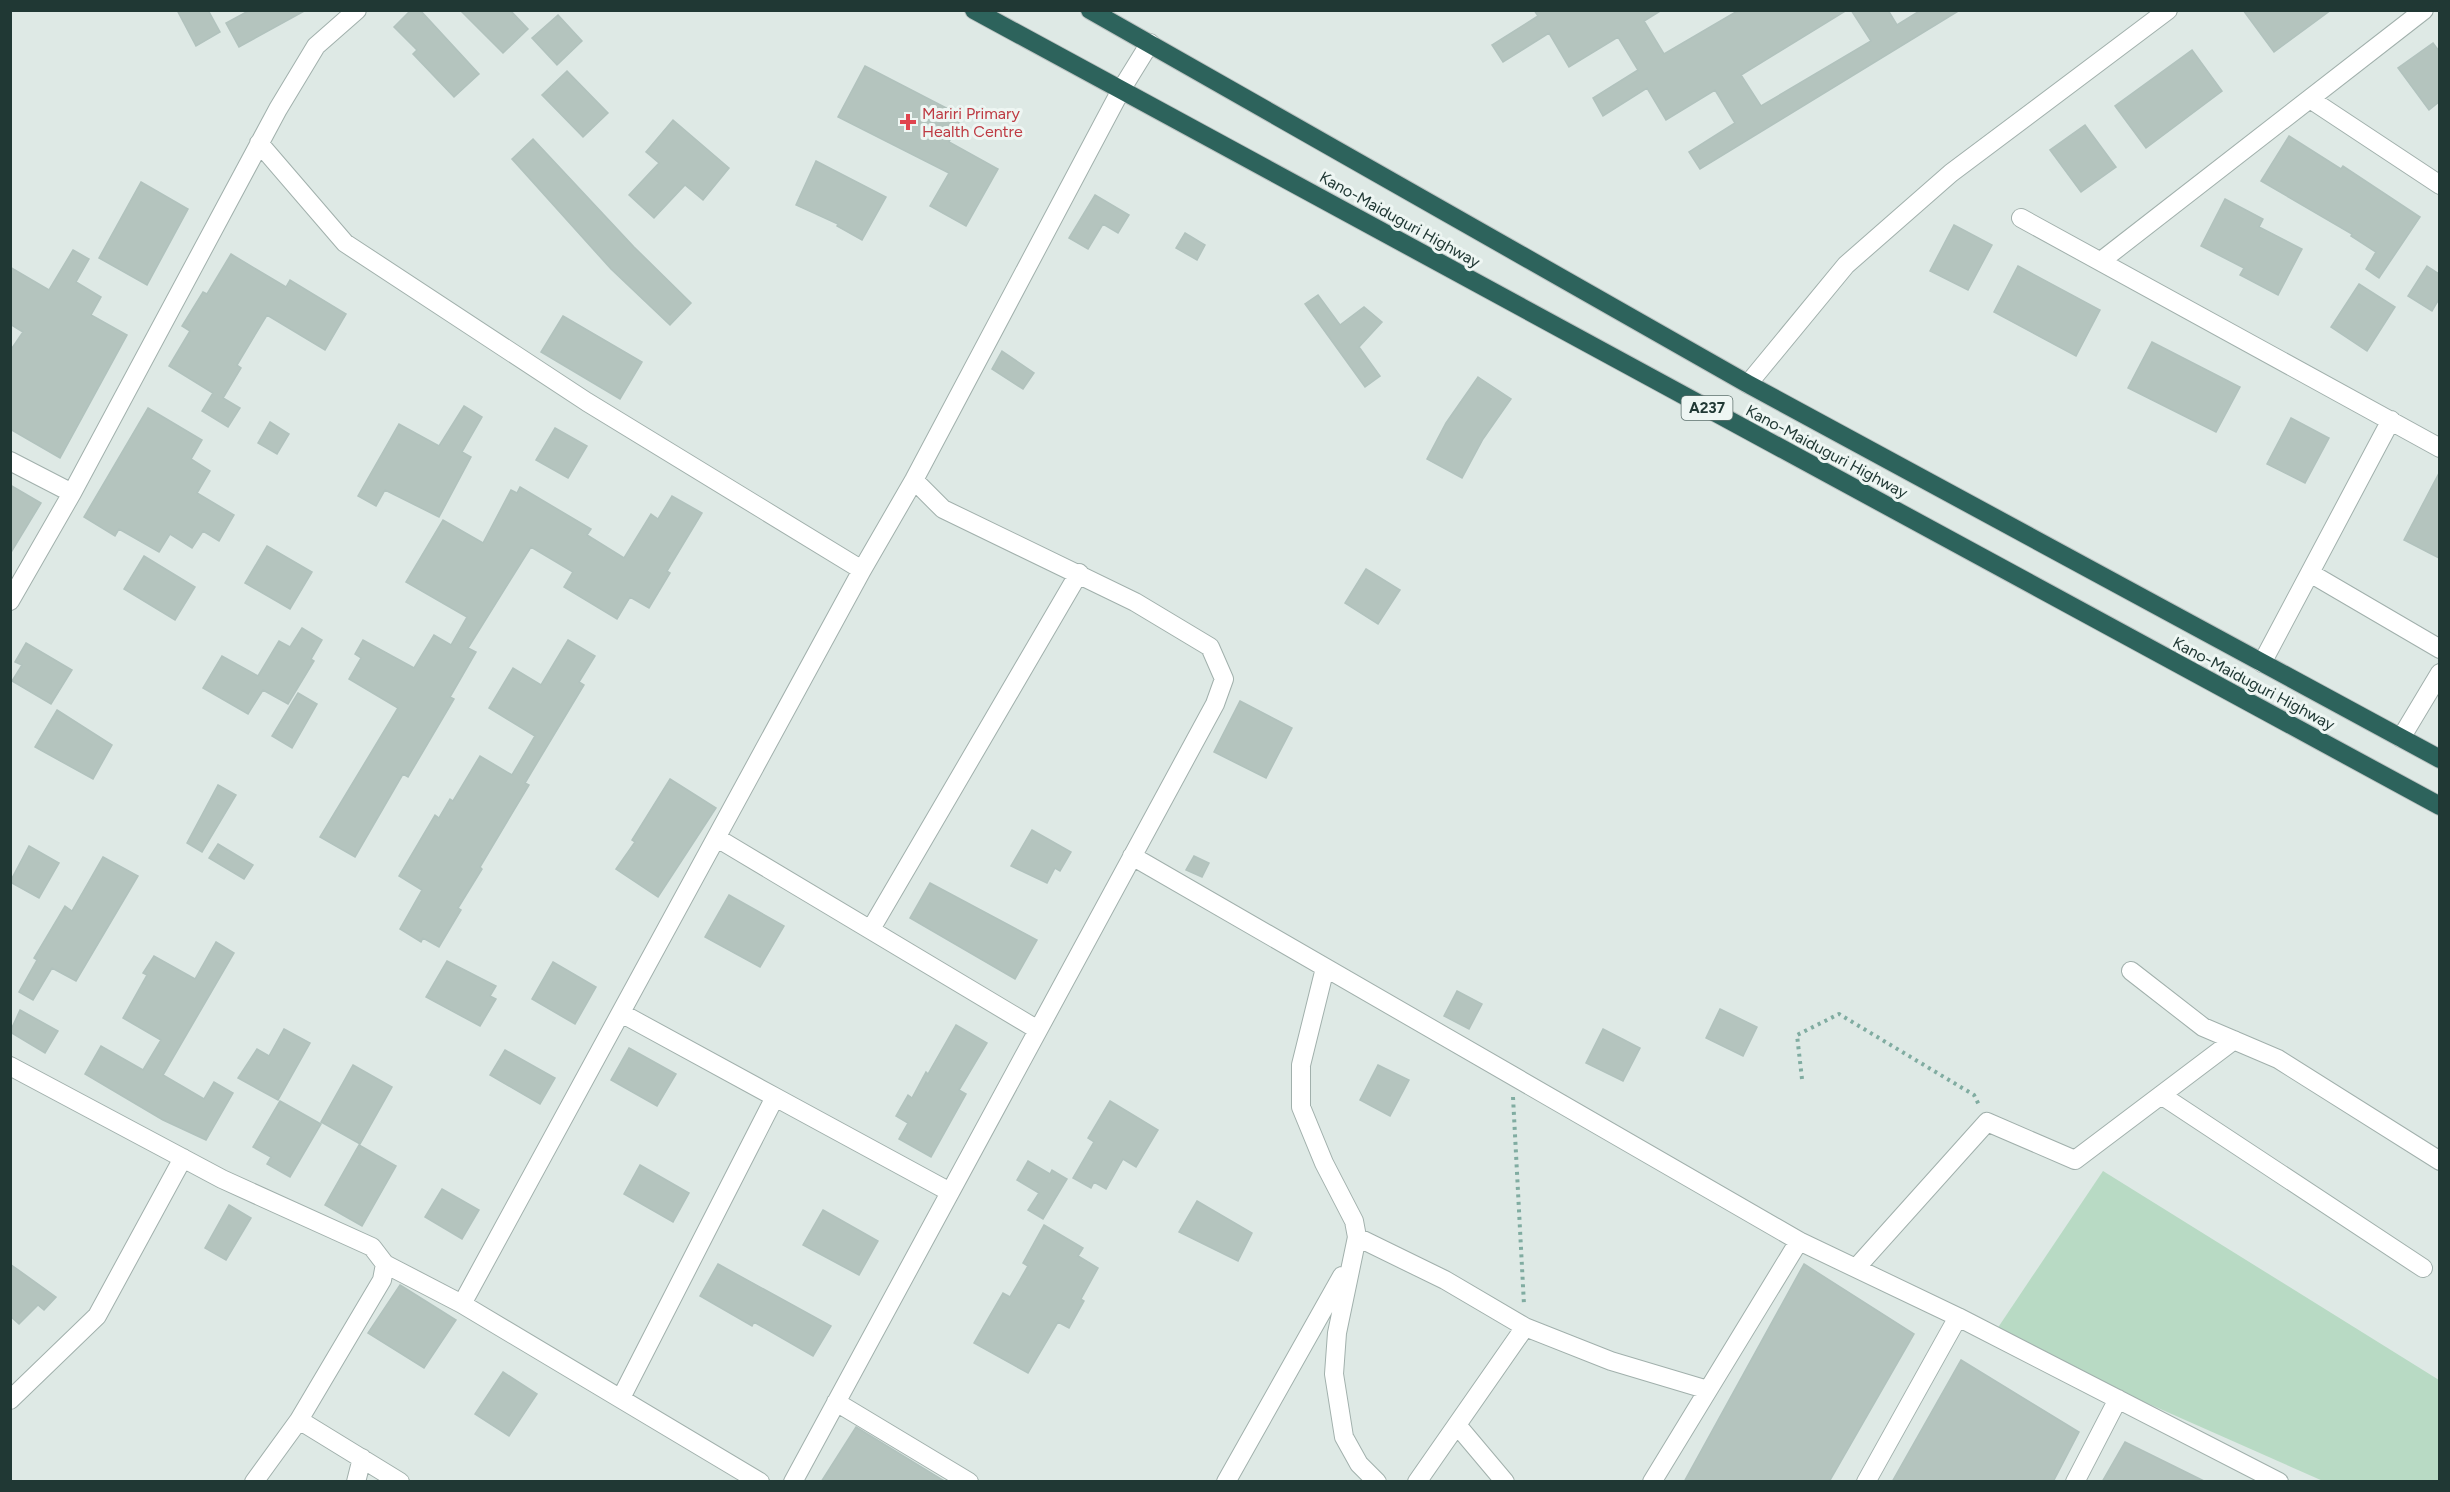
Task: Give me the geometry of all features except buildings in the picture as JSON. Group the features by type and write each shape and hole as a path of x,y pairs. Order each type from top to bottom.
{"highway":[{"name":"Kano-Maiduguri Highway","path":"974,10 2439,806"},
{"name":"Kano-Maiduguri Highway","path":"1090,10 1748,384 2439,759"}],"street":[{"path":"10,601 72,493 259,143 316,46 357,10"},
{"path":"1748,384 1846,265 1951,173 2168,10"},
{"path":"2101,261 2424,10"},
{"path":"462,1304 862,570 914,480 1121,90 1150,43"},
{"path":"2310,99 2439,185"},
{"path":"259,143 345,243 587,402 862,570"},
{"path":"2021,218 2439,448"},
{"path":"2262,663 2391,420"},
{"path":"10,461 72,493"},
{"path":"793,1482 1215,704 1224,679 1210,647 1135,602 1079,573 943,509 914,480"},
{"path":"871,929 1079,573"},
{"path":"2310,573 2439,648"},
{"path":"2401,738 2439,673"},
{"path":"717,838 1038,1030"},
{"path":"1132,856 1799,1241 1958,1317 2279,1482"},
{"path":"1325,968 1301,1065 1301,1107 1324,1163 1354,1221 1357,1237 1337,1333 1334,1374 1344,1437 1359,1464 1377,1482"},
{"path":"2131,971 2203,1027 2278,1059 2439,1161"},
{"path":"621,1012 950,1192"},
{"path":"1856,1268 1987,1122 2075,1160 2234,1040"},
{"path":"10,1066 183,1158 372,1247 385,1264 462,1304 760,1482"},
{"path":"2161,1095 2423,1268"},
{"path":"621,1398 775,1097"},
{"path":"10,1400 97,1316 183,1158"},
{"path":"1357,1237 1445,1280 1525,1327 1611,1361 1708,1390"},
{"path":"1652,1482 1799,1241"},
{"path":"1226,1482 1351,1262"},
{"path":"254,1482 299,1420 382,1280 385,1264"},
{"path":"1866,1482 1958,1317"},
{"path":"1417,1482 1525,1327"},
{"path":"2075,1482 2118,1399"},
{"path":"836,1402 969,1482"},
{"path":"299,1420 400,1482"},
{"path":"1456,1425 1505,1482"},
{"path":"356,1482 362,1458"}],"path":[{"path":"1802,1079 1797,1035 1839,1014 1974,1095 1987,1122"},
{"path":"1512,1076 1525,1327"}],"green space":[{"path":"2103,1171 2439,1380 2439,1481 2323,1481 1993,1335"}],"place":[{"name":"Mariri Primary Health Centre","path":"908,122"}]}
